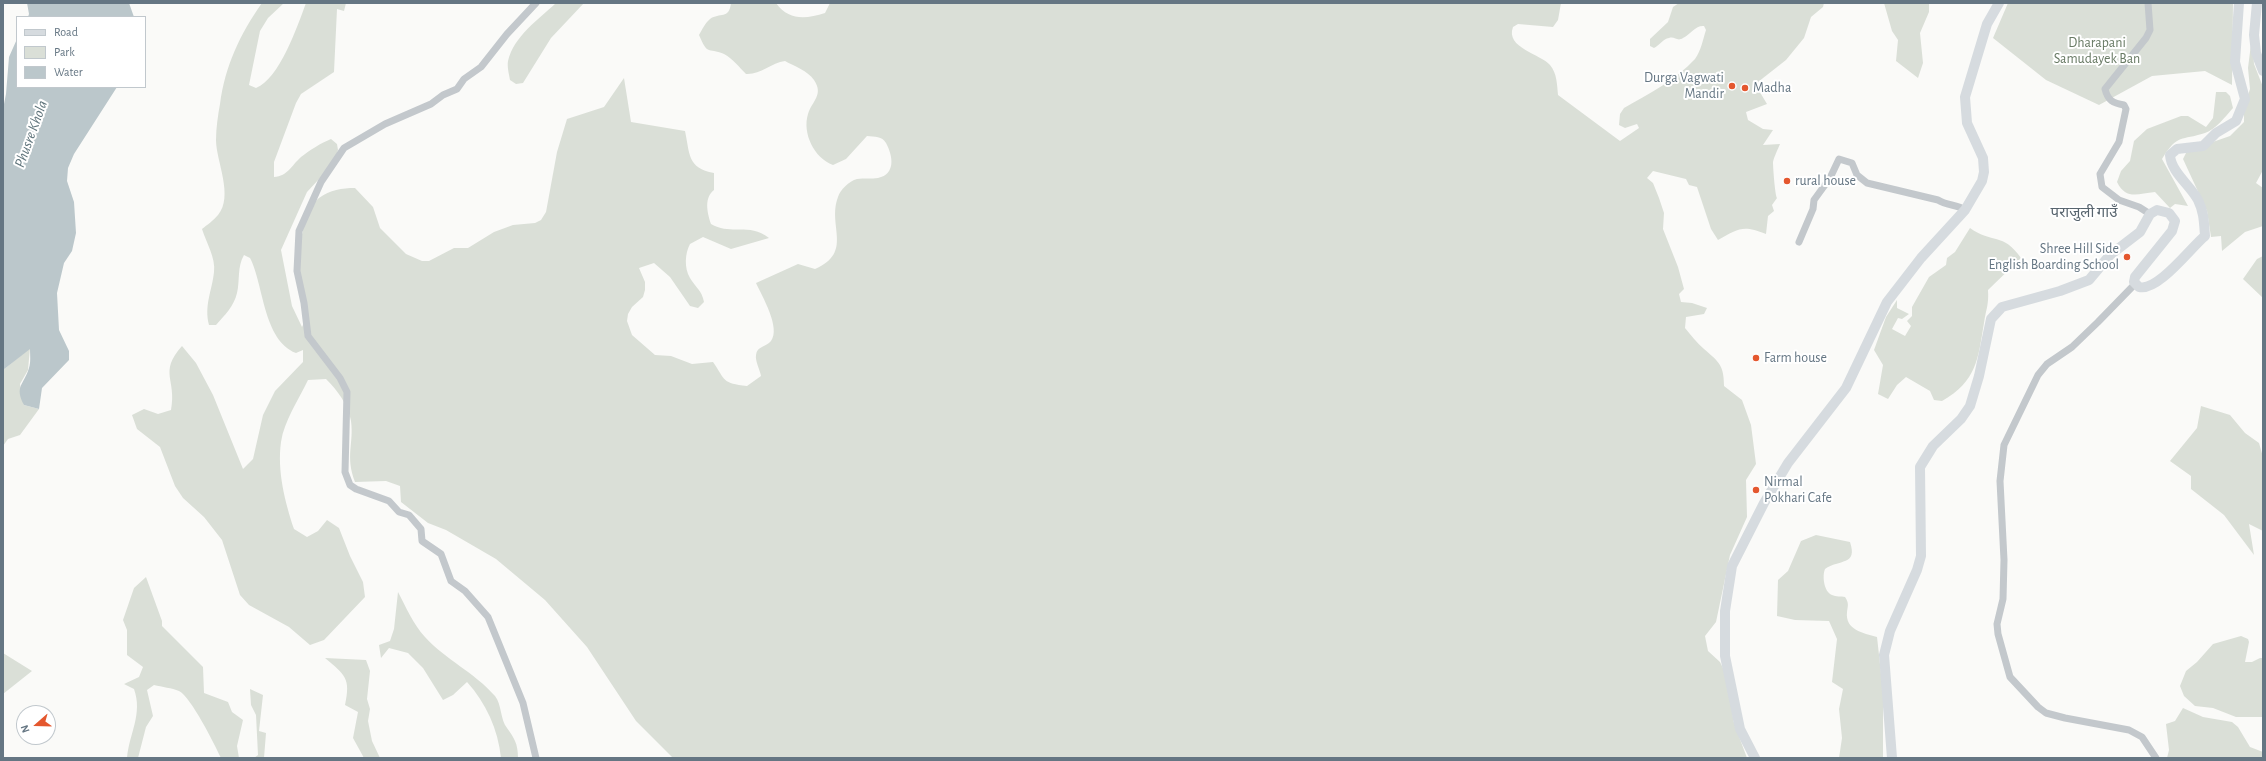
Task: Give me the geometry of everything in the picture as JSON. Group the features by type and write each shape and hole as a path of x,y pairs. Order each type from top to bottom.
{"street":[{"path":"536,3 507,34 481,67 464,79 457,89 443,95 431,104 378,127 344,148 321,182 311,203 299,231 296,252 297,271 304,303 308,336 340,378 347,392 345,472 347,479 356,489 389,501 399,512 409,515 421,529 422,541 441,554 451,581 465,591 488,617 523,703 536,758"},
{"path":"1755,758 1740,729 1726,656 1725,611 1730,576 1735,558 1788,463 1846,388 1887,302 1921,258 1965,210 1984,172 1983,158 1967,123 1965,97 1987,24 1999,3"},
{"path":"2148,3 2150,30 2146,38 2105,89 2108,98 2112,103 2124,105 2126,109 2119,142 2100,174 2102,187 2110,195 2150,214"},
{"path":"2135,284 2144,288 2155,284 2190,254 2205,236 2204,218 2198,201 2175,169 2170,155 2177,149 2203,146 2216,133 2236,121 2245,100 2235,62 2239,3"},
{"path":"2257,3 2254,35 2256,54 2263,71"},
{"path":"1799,242 1813,209 1814,200 1830,178 1839,159 1852,163 1857,175 1867,184 1938,200 1943,203 1960,206 1965,210"},
{"path":"1892,758 1884,656 1890,630 1917,570 1921,556 1922,527 1919,480 1921,463 1932,446 1961,419 1970,406 1979,376 1987,329 1997,311 2008,305 2060,291 2089,280 2110,255 2140,232 2150,214 2157,210 2169,212 2174,218 2174,224 2165,241 2138,271 2134,280 2135,284 2088,332 2072,347 2047,364 2038,375 2004,445 2000,481 2004,560 2003,599 1997,624 2001,647 2010,677 2038,707 2046,713 2064,718 2129,730 2142,737 2156,758"}],"green space":[{"path":"262,3 284,3 268,18 260,31 249,85 256,88 273,74 280,63 293,38 306,3 346,3 344,11 337,9 334,72 301,94 296,103 274,162 274,177 286,173 301,157 323,143 331,139 337,144 338,150 333,164 307,192 281,250 292,306 302,327 307,308 300,277 300,246 308,213 313,204 319,198 336,190 355,188 373,207 380,228 406,254 422,261 429,261 454,248 468,248 494,232 513,225 535,223 541,220 546,212 557,152 567,119 604,107 624,78 631,122 685,131 689,153 694,164 705,171 714,173 714,190 709,197 707,206 711,224 726,229 754,231 769,238 731,249 703,237 690,244 686,256 687,270 690,278 702,294 704,302 698,308 690,306 670,277 654,263 639,268 645,282 645,290 643,297 632,307 628,314 627,321 632,335 655,355 671,356 692,364 713,362 726,380 733,384 747,386 761,376 756,355 760,348 771,341 774,328 770,312 756,283 798,264 815,269 827,262 834,255 837,246 835,208 841,192 845,186 854,180 884,176 890,169 891,159 886,143 882,139 867,136 846,159 833,165 826,162 815,151 808,137 808,114 818,94 818,90 814,80 805,71 785,61 756,73 746,74 724,54 708,50 704,46 699,35 710,19 724,15 728,12 731,3 776,3 781,9 792,16 805,17 825,13 830,3 1561,3 1558,20 1553,27 1518,24 1513,27 1512,34 1514,40 1525,50 1550,65 1555,75 1558,95 1620,141 1639,128 1637,124 1625,128 1619,125 1620,114 1624,108 1679,74 1695,59 1700,49 1706,30 1704,26 1696,28 1681,39 1669,38 1654,48 1650,46 1650,39 1668,22 1673,7 1679,3 1824,3 1823,7 1811,17 1804,38 1786,60 1758,82 1761,94 1767,104 1746,112 1748,120 1763,129 1773,130 1763,145 1780,144 1773,162 1777,198 1772,205 1774,211 1768,216 1766,234 1752,229 1741,229 1736,230 1718,240 1711,229 1697,187 1689,185 1686,179 1653,171 1647,178 1653,183 1664,213 1663,229 1678,267 1684,289 1679,294 1681,302 1692,303 1707,308 1704,314 1686,317 1685,328 1720,364 1723,373 1724,386 1742,400 1751,425 1756,464 1746,480 1747,517 1730,555 1716,622 1705,636 1708,651 1720,662 1725,672 1734,723 1747,758 673,758 636,721 587,647 545,600 496,559 446,530 428,523 401,502 400,486 386,481 355,482 350,457 352,429 350,415 342,398 326,379 308,380 292,410 285,426 281,442 281,475 294,529 307,537 318,531 327,520 339,528 350,556 363,582 365,597 324,640 310,645 289,627 249,605 240,595 222,540 204,517 183,498 175,486 160,447 137,429 132,415 144,409 158,414 171,410 171,363 182,346 196,363 213,395 243,469 253,459 263,415 275,391 303,362 303,350 296,353 285,346 277,336 266,311 255,269 250,258 244,255 240,269 236,298 226,314 216,325 209,325 207,311 214,272 214,261 202,229 218,215 223,207 223,178 216,140 222,90 240,39"},
{"path":"556,3 584,3 551,38 523,83 516,84 510,80 508,70 508,61 511,52 521,36"},
{"path":"1884,3 1929,3 1929,12 1920,33 1923,63 1918,78 1896,61 1898,40 1892,31"},
{"name":"Dharapani Samudayek Ban","path":"2008,3 2233,3 2232,85 2205,71 2152,76 2099,105 2046,80 1993,38"},
{"path":"2252,36 2254,64 2263,87 2263,170 2256,183 2263,188 2263,226 2245,232 2222,251 2221,236 2211,237 2207,211 2183,159 2187,151 2230,136 2244,122 2244,108 2250,89 2248,68"},
{"path":"2216,92 2226,92 2230,96 2233,108 2213,129 2205,133 2176,141 2162,159 2188,206 2175,204 2170,208 2155,192 2128,194 2120,188 2117,182 2121,171 2130,161 2134,141 2147,129 2181,116 2188,116 2206,127 2213,118"},
{"path":"1970,228 1985,236 2003,241 2015,250 2021,258 1988,290 1988,303 1980,348 1974,368 1962,385 1954,393 1942,401 1934,400 1930,391 1906,377 1897,385 1888,399 1878,394 1883,365 1874,350 1886,317 1897,300 1897,308 1909,314 1902,319 1898,318 1892,329 1905,336 1911,326 1907,321 1912,316 1912,307 1929,277 1946,265 1947,258 1955,252"},
{"path":"2263,256 2263,298 2243,279 2257,259"},
{"path":"30,348 28,370 20,384 24,405 39,409 20,435 8,439 3,446 3,370"},
{"path":"2201,406 2230,415 2245,433 2259,443 2263,457 2263,531 2249,524 2254,555 2224,515 2191,489 2191,476 2170,461 2197,428"},
{"path":"1816,535 1850,542 1852,550 1851,555 1846,561 1825,569 1824,584 1827,591 1832,595 1845,597 1848,604 1847,618 1852,627 1861,632 1877,637 1883,691 1883,758 1839,758 1842,738 1839,709 1843,689 1832,682 1837,639 1829,621 1795,620 1777,616 1778,580 1788,571 1801,541"},
{"path":"146,577 162,621 162,626 203,667 204,693 228,702 232,712 243,720 237,746 239,758 221,758 202,722 184,695 176,690 154,685 147,690 153,716 146,727 138,758 127,758 135,724 137,707 134,689 124,684 139,677 143,667 127,655 127,630 123,620 134,588"},
{"path":"398,592 413,621 425,637 442,653 478,680 495,696 499,704 503,720 515,741 518,758 501,758 497,737 490,717 480,699 467,682 453,695 443,700 423,668 408,653 389,648 381,658 379,645 390,641 394,629"},
{"path":"2241,636 2248,639 2249,642 2245,662 2252,662 2263,658 2263,717 2236,717 2213,708 2195,706 2184,696 2180,686 2186,671 2197,662 2213,644"},
{"path":"3,653 32,671 3,694"},
{"path":"325,658 366,660 370,671 367,699 370,709 368,721 372,741 380,758 364,758 353,738 358,712 345,705 347,683 345,678 342,673"},
{"path":"250,689 263,695 259,731 266,733 264,758 254,758 258,755 256,715 251,705"},
{"path":"2183,708 2203,717 2232,722 2238,727 2250,747 2263,752 2263,758 2167,758 2169,750 2166,724 2175,721"}],"water":[{"path":"27,3 129,3 134,16 28,16"},
{"name":"Phusre Khola","path":"16,41 16,88 116,88 74,154 68,168 67,181 74,202 76,233 72,251 64,263 57,293 59,330 69,351 69,360 42,388 39,409 24,405 20,394 21,386 30,366 30,349 3,370 3,109 6,94 9,57"}],"place":[{"name":"Durga Vagwati Mandir","path":"1732,86"},
{"name":"Madha","path":"1745,88"},
{"name":"rural house","path":"1787,181"},
{"name":"Shree Hill Side English Boarding School","path":"2127,257"},
{"name":"Farm house","path":"1756,358"},
{"name":"Nirmal Pokhari Cafe","path":"1756,490"}],"district":[{"name":"पराजुली गाउँ","path":"2084,212"}]}
